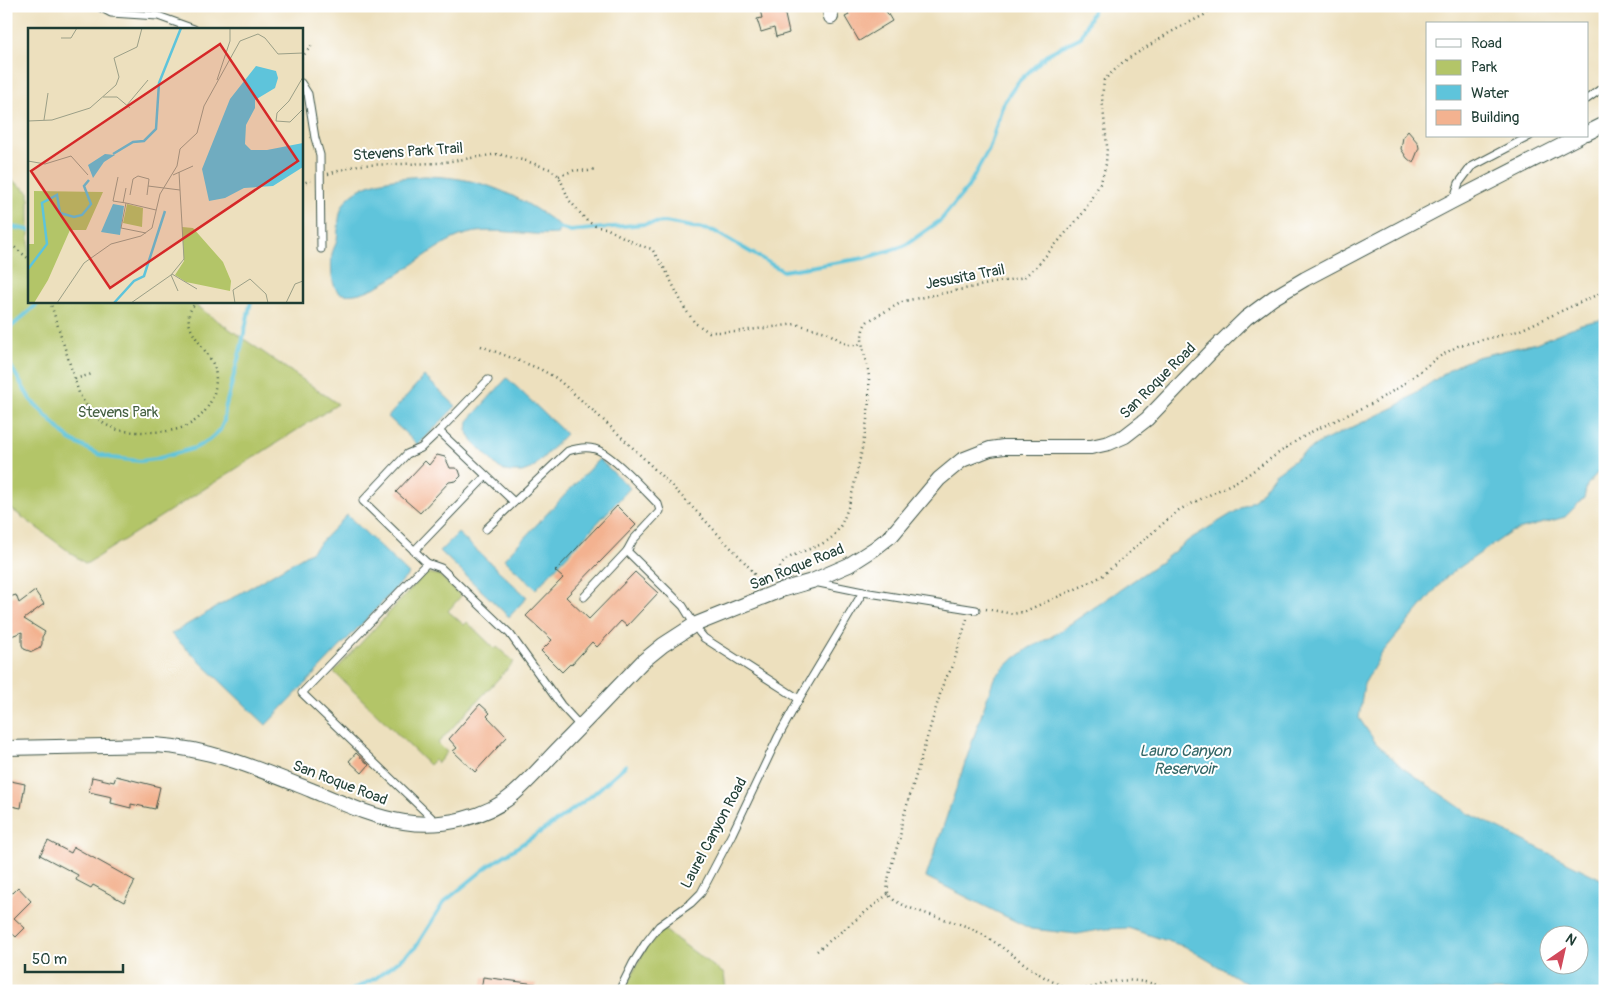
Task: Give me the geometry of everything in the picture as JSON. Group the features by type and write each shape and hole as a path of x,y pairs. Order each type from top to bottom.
{"street":[{"path":"1588,132 1605,124"},
{"name":"San Roque Road","path":"6,748 155,745 197,750 280,778 358,810 406,822 436,823 460,820 482,812 509,798 581,727 642,662 663,645 694,625 781,590 812,581 849,565 892,535 939,479 962,460 990,449 1004,447 1091,448 1125,436 1147,419 1210,352 1246,318 1273,298 1305,279 1576,138"}],"lane":[{"path":"98,6 111,13 158,16 191,28"},
{"path":"302,85 308,94 314,138 320,155 321,249"},
{"path":"1588,97 1605,86"},
{"path":"1453,201 1459,184 1470,167 1526,138"},
{"path":"488,380 421,448 407,454 363,501 427,563 441,568 510,634 561,705 581,727"},
{"path":"439,431 514,502"},
{"path":"486,529 568,451 578,448 596,449 605,453 660,507 660,511 633,540 628,551 584,597"},
{"path":"414,551 486,476"},
{"path":"628,551 683,606 704,638 799,699"},
{"path":"427,563 302,693 436,823"},
{"path":"812,581 863,592 973,610"},
{"name":"Laurel Canyon Road","path":"619,991 641,950 659,926 691,903 701,893 732,834 778,737 863,592"}],"path":[{"name":"Jesusita Trail","path":"781,590 777,577 780,566 789,557 819,546 836,534 850,500 868,405 869,379 862,343 864,325 904,301 1024,277 1036,267 1083,213 1102,182 1107,146 1102,98 1104,80 1130,57 1169,33 1204,15 1214,6"},
{"path":"302,57 314,43"},
{"name":"Stevens Park Trail","path":"320,177 358,165 438,163 498,154 550,169 559,176"},
{"path":"594,169 588,171 575,170 559,176 569,200 587,221 597,227 606,228 652,249 666,271 685,309 695,323 709,332 734,332 796,324 826,332 848,345 858,346 862,343"},
{"path":"6,243 13,246 28,258"},
{"path":"1173,991 1151,983 1132,981 1111,982 1093,988 1077,989 1062,986 1047,979 995,941 974,929 955,921 908,908 893,900 888,894 888,883 901,835 902,822 944,681 952,668 973,610 982,608 1013,614 1023,612 1087,584 1102,576 1179,510 1243,478 1313,431 1373,403 1400,386 1437,358 1458,346 1518,331 1605,291"},
{"path":"50,302 85,405 98,418 113,428 136,432 163,432 184,428 201,415 214,394 214,366 191,328 190,311 197,302"},
{"path":"481,346 540,369 556,378 571,390 651,466 742,558 756,576 765,597"},
{"path":"75,379 92,374"},
{"path":"817,951 888,894"}],"green space":[{"name":"Stevens Park","path":"6,176 28,191 28,302 190,302 338,404 86,564 6,505"},
{"path":"428,573 439,575 461,596 448,611 464,625 467,622 495,649 497,647 514,662 438,743 447,752 438,763 434,760 429,765 334,672 423,576"},
{"path":"663,929 724,974 726,991 624,991 644,951"}],"water":[{"path":"424,176 462,179 496,188 543,213 559,225 558,234 491,231 465,234 441,245 399,274 370,290 356,294 343,294 339,292 332,277 332,252 337,240 340,212 345,202 365,186 385,180"},
{"name":"Lauro Canyon Reservoir","path":"1605,319 1605,468 1599,471 1587,485 1584,498 1565,517 1511,532 1447,576 1382,653 1364,684 1359,718 1376,743 1403,768 1468,813 1605,881 1605,991 1259,991 1186,947 1128,928 1105,929 1077,934 1031,929 926,877 994,678 1010,662 1029,648 1051,637 1162,561 1190,539 1256,499 1275,474 1317,444 1397,406 1455,366 1477,357 1536,343 1581,324"},
{"path":"424,376 456,406 418,445 388,417"},
{"path":"507,378 566,434 533,468 522,472 505,471 498,467 473,442 467,431 468,421"},
{"path":"599,459 630,488 536,589 504,559"},
{"path":"347,515 409,574 266,725 171,634 312,551"},
{"path":"458,533 527,597 509,617 440,551"}],"building":[{"path":"759,6 783,6 789,33 776,37 774,28 761,32 757,19 762,18"},
{"path":"844,6 883,6 892,21 859,41 845,17 849,15"},
{"path":"1408,131 1418,143 1419,148 1413,163 1401,149 1403,137"},
{"path":"437,455 445,457 450,468 459,470 461,476 456,481 449,482 420,513 396,492 425,461 429,465"},
{"path":"617,506 636,525 566,597 589,619 635,572 658,593 627,626 621,621 597,647 592,642 562,672 541,651 552,640 526,616 563,578 555,571"},
{"path":"35,591 44,604 24,619 45,632 40,648 32,652 24,649 22,645 22,632 6,638 6,598 16,595 19,603"},
{"path":"480,704 490,713 487,716 507,737 475,772 453,751 457,748 449,739"},
{"path":"356,753 369,765 362,773 349,761"},
{"path":"116,776 160,787 155,809 131,804 131,808 111,803 112,797 89,792 92,777 114,782"},
{"path":"6,780 25,784 21,808 6,805"},
{"path":"48,841 71,853 74,847 135,881 124,902 93,885 91,888 76,880 78,875 40,855"},
{"path":"18,887 31,901 14,918 25,928 16,937 6,928 6,899"},
{"path":"483,977 536,984 535,991 481,991"}],"waterway":[{"path":"554,227 570,231 665,222 714,231 783,271 865,258 904,246 941,220 968,187 989,149 1004,102 1019,81 1049,53 1081,37 1095,6"},
{"path":"6,226 28,230"},
{"path":"6,333 40,302"},
{"path":"6,358 30,399 70,440 98,454 112,458 140,461 156,459 195,448 209,440 220,430 224,421 225,409 251,302"},
{"path":"350,991 376,978 415,948 444,902 487,867 591,796 626,765"}]}
